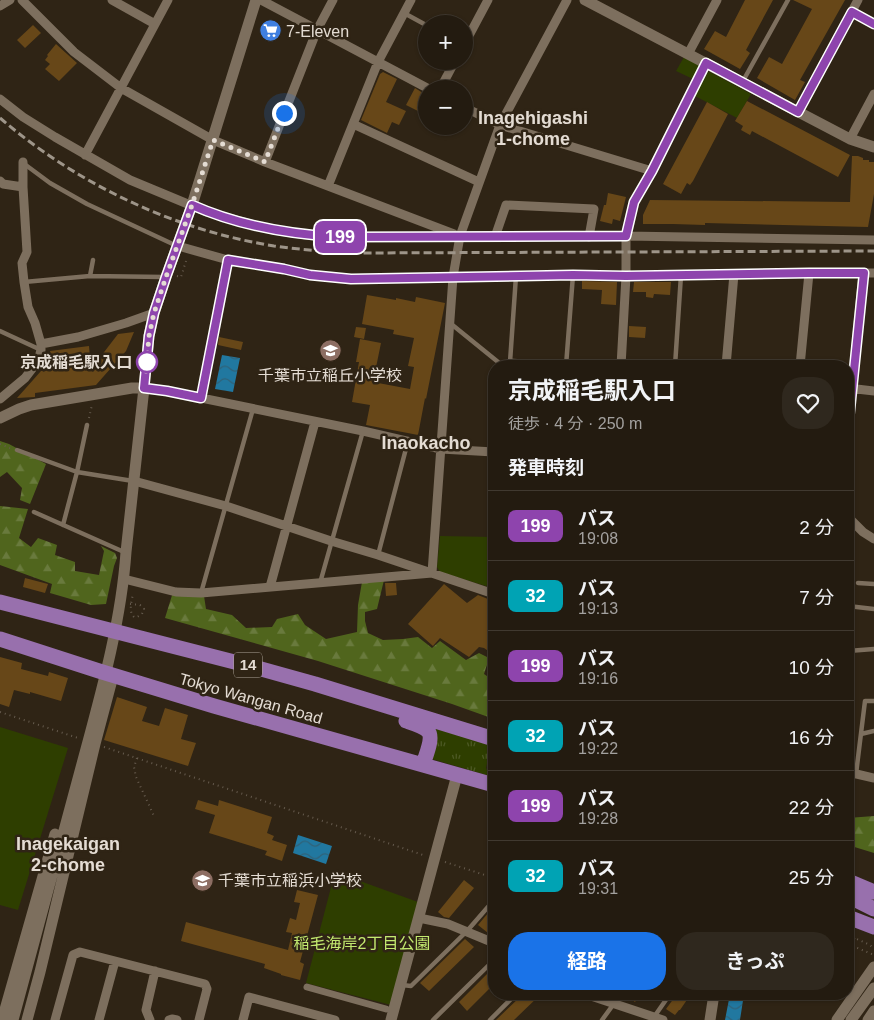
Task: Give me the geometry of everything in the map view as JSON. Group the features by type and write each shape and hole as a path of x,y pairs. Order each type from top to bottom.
{"highway":[{"name":"Tokyo Wangan Road","path":"0,602 212,655 488,737"},
{"name":"Tokyo Wangan Road","path":"0,638 214,706 488,783"},
{"path":"369,701 429,732 431,738 423,765"},
{"path":"854,884 874,892"},
{"path":"854,899 874,909"},
{"path":"854,919 874,926"}],"street":[{"path":"0,6 10,0"},
{"path":"22,0 74,52 122,88 213,140 459,238"},
{"path":"112,0 155,24"},
{"path":"85,155 168,0"},
{"path":"13,1020 129,583 126,552 149,336 154,313 192,205 256,0"},
{"path":"261,0 418,83"},
{"path":"265,162 317,30 333,0"},
{"path":"328,186 378,62 411,0"},
{"path":"473,28 488,0"},
{"path":"432,573 450,323 459,238 500,125 567,0"},
{"path":"585,0 850,139 874,147"},
{"path":"688,54 717,0"},
{"path":"798,112 858,0"},
{"path":"852,12 874,24"},
{"path":"621,360 626,238 634,202 652,171 706,63"},
{"path":"850,139 874,94"},
{"path":"0,99 39,127 130,180 207,212 272,230 337,237 589,236 874,240"},
{"path":"473,112 500,125 652,171"},
{"path":"353,124 479,182"},
{"path":"0,399 4,390 25,378 38,361 41,347 35,323 28,308 22,263 27,252 23,162"},
{"path":"0,182 23,187"},
{"path":"495,237 506,205 594,209 589,236"},
{"path":"178,246 228,260 310,275 351,279 454,274 516,276 874,273"},
{"path":"201,398 228,260"},
{"path":"801,360 809,273"},
{"path":"854,360 864,273"},
{"path":"727,360 734,274"},
{"path":"41,347 126,323 154,313"},
{"path":"0,418 31,405 132,388 144,388 363,431 441,449 488,452"},
{"path":"854,389 874,390"},
{"path":"270,586 315,422"},
{"path":"134,481 226,506 488,592"},
{"path":"854,523 874,539"},
{"path":"129,583 176,592 201,593 432,573"},
{"path":"2,1020 82,739 106,673"},
{"path":"27,1020 96,744 106,673"},
{"path":"854,773 874,778"},
{"path":"307,987 388,1014 400,985 457,775"},
{"path":"419,918 448,924 488,941"},
{"path":"55,1020 73,955 80,952 205,984 207,988 200,1020"},
{"path":"99,1020 115,961"},
{"path":"854,996 874,967"},
{"path":"150,1020 146,1010 155,972"},
{"path":"852,1020 874,988"},
{"path":"243,1020 249,997 335,1020"},
{"path":"602,1000 658,1019"},
{"path":"710,1020 713,1000"},
{"path":"837,1020 851,1000"},
{"path":"868,1020 874,1011"},
{"path":"169,1020 177,1020"}],"lane":[{"path":"742,83 788,0"},
{"path":"404,13 418,21"},
{"path":"23,162 50,183 87,204 178,246"},
{"path":"90,276 93,260"},
{"path":"566,360 573,275"},
{"path":"675,360 681,275"},
{"path":"24,282 90,276 166,277"},
{"path":"508,360 516,276"},
{"path":"450,323 501,360"},
{"path":"0,331 41,347"},
{"path":"201,593 253,410"},
{"path":"64,525 87,425"},
{"path":"320,583 363,431"},
{"path":"378,555 408,442"},
{"path":"17,450 77,472 134,481"},
{"path":"34,512 126,552"},
{"path":"858,582 874,584"},
{"path":"854,607 874,609"},
{"path":"854,650 874,649"},
{"path":"854,765 862,734 865,701 874,701"},
{"path":"862,734 874,730"},
{"path":"400,985 411,986 467,932 488,907"},
{"path":"433,1020 488,966"},
{"path":"490,1020 510,1000"},
{"path":"602,1020 617,1000"},
{"path":"658,1019 667,1000"}],"path":[{"path":"180,277 186,261"},
{"path":"87,425 95,394"},
{"path":"0,444 17,450"},
{"path":"129,583 133,594 132,603 131,611 132,615 137,617 142,614 143,607 140,605 130,604"},
{"path":"0,712 82,739"},
{"path":"96,744 430,858"},
{"path":"137,758 134,767 136,777 154,816"},
{"path":"440,861 488,876"},
{"path":"855,938 873,948"},
{"path":"854,947 874,955"}],"green space":[{"path":"684,57 698,64 699,68 693,79 676,71"},
{"path":"708,72 751,94 737,118 695,96"},
{"path":"0,441 46,464 30,504 20,500 22,488 7,472 0,477"},
{"path":"0,506 28,509 19,538 31,547 38,538 57,545 55,555 75,562 75,571 99,575 104,551 101,546 115,553 117,558 106,604 91,605 50,593 52,584 0,565"},
{"path":"440,536 488,537 488,584 486,586 440,572 437,567"},
{"path":"384,580 377,609 365,612 368,633 383,640 418,637 432,648 440,641 466,660 479,653 488,658 484,674 488,677 488,717 318,661 165,618 173,592 204,596 206,609 232,615 246,628 272,627 277,619 298,614 305,625 326,639 357,632 358,605 362,582"},
{"path":"0,727 68,748 18,910 0,905"},
{"path":"433,727 488,744 486,768 488,775 432,759"},
{"path":"874,816 874,853 854,847 854,818"},
{"name":"稲毛海岸2丁目公園","path":"335,872 418,902 391,1005 306,983"}],"water":[{"path":"222,355 240,358 233,392 215,389"},
{"path":"298,835 332,846 326,864 293,853"},
{"path":"729,1000 743,1000 740,1020 725,1020"}],"building":[{"path":"745,0 773,0 746,50 750,53 740,69 704,49 715,31 726,37"},
{"path":"793,0 845,0 800,80 805,82 795,100 757,78 769,57 782,64 812,9"},
{"path":"33,25 41,33 25,48 17,40"},
{"path":"56,44 77,63 59,81 45,69 50,64 45,60 47,55"},
{"path":"383,72 397,79 386,102 406,111 399,125 392,122 387,133 361,120 380,74"},
{"path":"415,88 418,90 418,111 406,105"},
{"path":"747,101 850,155 838,177 752,131 750,135 741,130 743,126 735,121"},
{"path":"707,102 728,114 693,181 690,185 687,183 681,194 663,184"},
{"path":"852,156 858,156 863,158 863,160 874,162 874,194 868,227 705,223 705,225 643,224 643,215 650,200 850,202"},
{"path":"608,193 626,197 620,221 613,219 612,224 600,221"},
{"path":"582,281 617,282 616,305 601,304 602,290 582,289"},
{"path":"634,282 671,282 670,295 654,294 653,298 646,297 646,292 633,292"},
{"path":"367,295 415,302 416,297 445,303 418,435 366,425 370,405 352,402 359,362 356,362 360,339 381,343 373,382 410,389 414,367 408,366 414,338 393,334 394,330 362,324"},
{"path":"629,326 646,327 645,338 629,337"},
{"path":"356,327 366,328 364,339 354,337"},
{"path":"134,332 126,351 96,385 35,393 35,397 17,398 41,371 54,370 50,351 89,346 91,369 118,334"},
{"path":"219,337 243,342 241,350 218,345"},
{"path":"25,578 48,584 45,593 23,587"},
{"path":"385,583 396,583 397,595 386,596"},
{"path":"444,584 467,603 478,595 488,599 488,651 479,647 469,657 440,638 433,646 408,624"},
{"path":"0,657 22,663 21,669 48,676 49,672 68,678 61,701 30,692 30,694 14,690 9,707 0,704"},
{"path":"117,697 147,707 142,721 159,726 165,708 188,715 181,739 196,743 188,766 104,740"},
{"path":"198,800 218,806 219,800 272,817 267,833 274,836 272,840 287,845 282,861 265,855 267,851 209,833 215,815 195,809"},
{"path":"464,880 474,888 449,918 444,917 438,912"},
{"path":"297,890 318,895 300,962 304,964 300,980 264,968 265,964 181,941 186,922 288,950 292,933 286,932 290,918 296,920 300,903 294,902"},
{"path":"488,913 488,933 478,925"},
{"path":"465,939 474,947 429,991 420,983"},
{"path":"488,973 488,990 467,1011 459,1002"},
{"path":"517,1000 535,1000 514,1020 496,1020"},
{"path":"673,1000 687,1000 675,1015 666,1009"}],"railway":[{"path":"0,118 61,164 128,201 200,229 274,246 361,253 874,251"}],"bus line":[{"name":"199","path":"854,370 864,273 351,279 310,275 228,260 201,398 144,388 149,336 154,313 192,205 207,212 241,222 272,230 306,235 337,237 626,236 634,202 652,171 706,63 798,112 852,12 874,24"}],"place":[{"name":"7-Eleven","path":"270,31"},
{"name":"千葉市立稲丘小学校","path":"330,351"},
{"name":"京成稲毛駅入口","path":"147,362"},
{"name":"千葉市立稲浜小学校","path":"202,880"}],"district":[{"name":"Inagehigashi 1-chome","path":"533,128"},
{"name":"Inaokacho","path":"426,443"},
{"name":"Inagekaigan 2-chome","path":"68,854"}],"route":[{"path":"147,362 146,371 149,336 154,313 213,140 265,162 284,113"}]}
